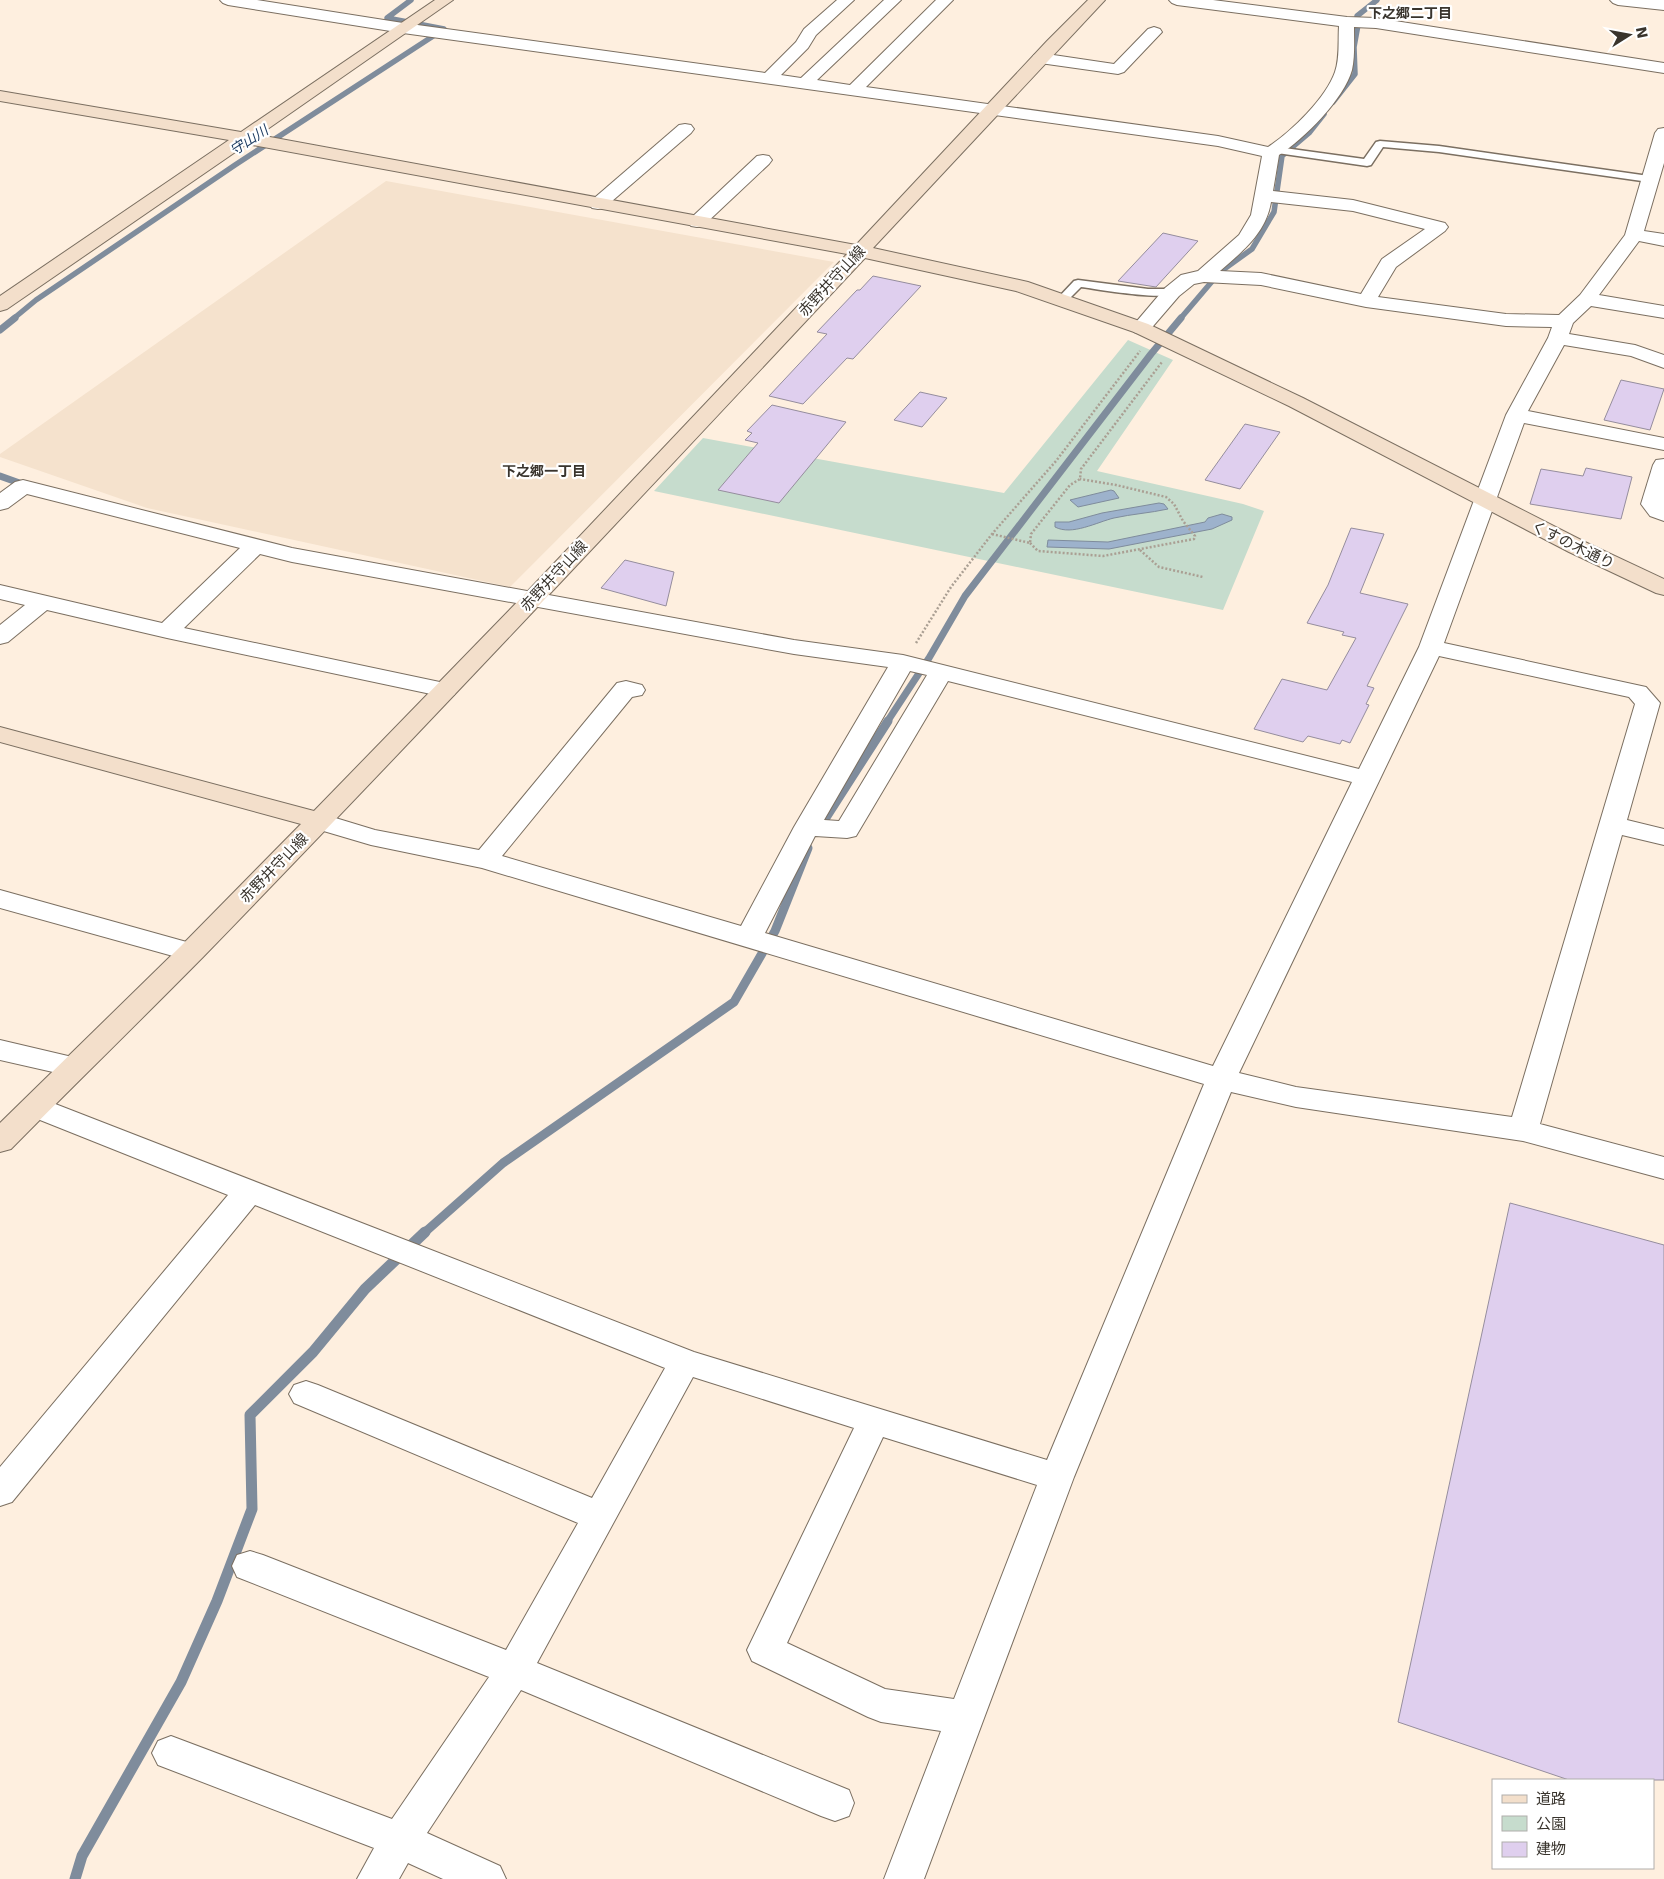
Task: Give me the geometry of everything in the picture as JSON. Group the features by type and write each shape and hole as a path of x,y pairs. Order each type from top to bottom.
{"street":[{"path":"228,0 403,28 994,109 1274,151 1289,141 1336,87 1343,72 1346,22"},
{"path":"0,305 445,0"},
{"path":"769,78 802,45 810,32 846,0"},
{"path":"805,83 893,0"},
{"path":"854,90 944,0"},
{"name":"赤野井守山線","path":"0,1141 191,952 534,598 1040,58 1097,0"},
{"path":"1177,0 1346,22 1376,23 1664,68"},
{"path":"1618,0 1664,5"},
{"path":"1040,58 1118,69 1154,32"},
{"name":"くすの木通り","path":"0,96 245,138 860,251 1021,286 1147,330 1296,402 1577,548 1664,588"},
{"path":"598,204 685,129"},
{"path":"904,1879 1057,1477 1221,1079 1430,646 1516,415 1561,330 1587,299 1634,235 1649,178 1664,133"},
{"path":"1212,276 1246,238 1260,215 1275,196 1274,151"},
{"path":"697,222 762,160"},
{"path":"1275,196 1398,214 1439,227 1389,263 1366,300"},
{"path":"1634,235 1664,240"},
{"path":"1147,330 1172,292 1188,279 1212,276 1261,279 1366,300 1506,320 1561,330 1635,351 1664,362"},
{"path":"1587,299 1664,312"},
{"path":"1516,415 1664,444"},
{"path":"1664,465 1652,504 1658,511 1664,514"},
{"path":"0,503 22,487 292,555 534,598 794,648 903,662 1366,778"},
{"path":"167,631 255,546"},
{"path":"0,592 167,631 445,690"},
{"path":"0,638 42,602"},
{"path":"1430,646 1637,692 1648,703 1614,825 1523,1130"},
{"path":"749,937 806,827 851,754 903,662"},
{"path":"806,827 847,830 887,760 941,673"},
{"path":"485,860 626,688 633,690"},
{"path":"0,734 319,821 371,837 485,860 1221,1079 1294,1096 1409,1114 1478,1121 1523,1130 1664,1168"},
{"path":"851,754 887,760"},
{"path":"1614,825 1664,838"},
{"path":"0,899 191,952"},
{"path":"0,1050 75,1067"},
{"path":"35,1106 685,1362 1057,1477"},
{"path":"0,1492 249,1190"},
{"path":"377,1879 400,1840 514,1670 685,1362"},
{"path":"306,1394 599,1516"},
{"path":"874,1420 765,1650 881,1706 966,1718"},
{"path":"250,1566 514,1670 836,1803"},
{"path":"171,1753 400,1840 486,1879"}],"lane":[{"path":"1274,151 1298,151 1367,163 1380,144 1439,149 1649,178"},
{"path":"1061,300 1078,283 1148,292 1172,292"}],"path":[{"path":"903,662 951,587 992,534 1056,461 1147,330"},
{"path":"1080,479 1081,469 1164,359"},
{"path":"992,534 1030,543 1038,551 1103,556 1194,539 1195,536 1183,521 1173,501 1166,497 1116,485 1080,479 1070,485 1036,527 1031,534 1030,543"},
{"path":"1139,550 1146,558 1159,567 1203,577"}],"shaded area":[{"path":"386,181 834,262 510,587 147,508 0,457 0,454"}],"green space":[{"path":"1128,340 1173,360 1097,471 1243,504 1264,511 1223,610 654,491 703,438 1004,493"}],"water":[{"path":"1111,490 1119,498 1078,507 1070,500"},
{"path":"1159,503 1164,504 1168,509 1114,518 1077,529 1069,530 1055,527 1055,522 1069,522 1102,513"},
{"path":"1222,514 1232,517 1232,520 1212,529 1109,549 1047,547 1048,540 1108,542 1205,522 1208,518"}],"building":[{"path":"1163,233 1198,241 1156,287 1118,281"},
{"path":"873,276 921,286 853,359 847,358 803,404 769,396 827,334 817,332"},
{"path":"1621,380 1664,389 1650,430 1604,420"},
{"path":"920,392 947,398 922,427 894,420"},
{"path":"772,405 846,422 779,503 718,490 758,443 745,440 752,433 747,431"},
{"path":"1245,424 1280,432 1240,489 1205,480"},
{"path":"1586,468 1632,477 1621,519 1530,504 1541,469 1583,476"},
{"path":"1351,528 1384,534 1360,593 1408,604 1367,686 1374,688 1366,704 1369,705 1350,743 1342,740 1340,744 1308,736 1303,742 1254,729 1282,679 1327,690 1356,638 1342,635 1344,632 1307,623 1328,585"},
{"path":"625,560 674,572 666,606 601,588"},
{"path":"1510,1203 1664,1245 1664,1780 1566,1779 1398,1722"}],"waterway":[{"name":"守山川","path":"13,319 36,300 235,165 444,29 387,18 411,0"},
{"path":"1333,102 1355,74 1354,47 1358,25 1357,16 1377,0"},
{"path":"1180,319 1220,272 1252,249 1274,212 1282,156 1309,133 1324,114"},
{"name":"守山川","path":"0,330 15,318"},
{"path":"887,722 929,658 965,596 1151,354 1181,318"},
{"name":"守山川","path":"0,476 25,485"},
{"path":"818,830 888,721"},
{"path":"424,1233 503,1163 734,1002 775,931 808,848"},
{"path":"75,1879 82,1856 181,1682 217,1601 252,1509 250,1415 313,1352 365,1289 425,1232"}],"district":[{"name":"下之郷二丁目","path":"1410,13"},
{"name":"下之郷一丁目","path":"544,471"}]}
